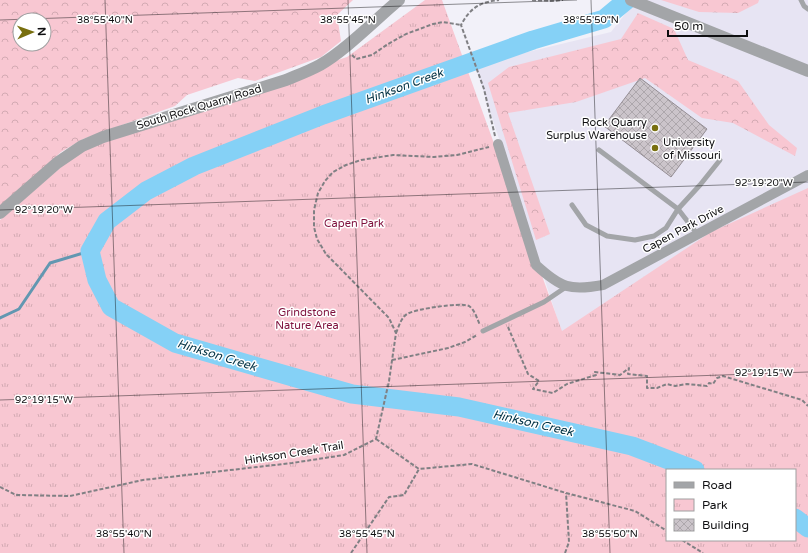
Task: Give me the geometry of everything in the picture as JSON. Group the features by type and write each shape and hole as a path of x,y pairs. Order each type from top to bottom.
{"street":[{"name":"South Rock Quarry Road","path":"0,213 57,163 82,146 102,137 286,80 321,64 343,48 399,0"},
{"path":"631,0 808,71"},
{"path":"498,144 536,265 550,278 566,287"},
{"name":"Capen Park Drive","path":"566,287 586,288 603,285 808,175"}],"lane":[{"path":"801,0 804,6 808,9"},
{"path":"600,150 678,209 698,235"},
{"path":"572,205 586,225 607,236 635,240 654,236 666,228 678,209 720,160"},
{"path":"483,331 544,302 566,287"}],"path":[{"path":"396,333 389,318 326,254 318,239 314,227 314,210 318,193 325,181 333,172 346,165 361,160 393,155 434,157 457,156 498,144 492,126 489,106 484,89 461,25 467,14 477,6 490,1 500,0"},
{"path":"532,0 563,0"},
{"path":"343,48 356,59 372,54 406,34 433,24 443,22 461,25"},
{"path":"392,360 448,348 465,342 483,331 475,314 469,307 462,304 418,310 408,313 403,317 396,333 392,360 389,381 376,439 419,469 472,464 566,493 635,511 666,530"},
{"path":"505,321 528,374 539,381 533,389 553,393 567,384 596,375 595,372 620,375 629,368 628,374 647,376 647,388 657,388 667,384 675,386 687,384 707,386 709,383 713,384 717,378 723,376 802,400 808,406"},
{"name":"Hinkson Creek Trail","path":"0,487 16,495 70,496 143,480 292,463 344,455 376,439"},
{"path":"351,553 389,497 404,495 419,469"},
{"path":"565,553 569,542 566,493"},
{"path":"684,541 703,553"}],"shaded area":[{"name":"University of Missouri","path":"636,0 808,0 808,190 562,333 476,68 499,59 611,32"}],"green space":[{"path":"0,0 353,0 337,15 341,41 321,57 255,81 238,78 187,95 175,106 83,139 61,152 0,209"},
{"name":"Grindstone Nature Area","path":"425,0 442,0 562,331 711,232 808,188 808,553 0,553 0,220 90,142 347,57"},
{"path":"661,0 759,0 758,3 738,13 699,12"},
{"path":"638,13 674,29 688,60 738,81 769,125 797,148 795,156 733,123 702,118 645,78 576,102 508,113 550,234 536,240 488,83 509,67 621,39"}],"building":[{"name":"Rock Quarry Surplus Warehouse","path":"640,78 707,129 671,177 604,126"}],"waterway":[{"name":"Hinkson Creek","path":"627,0 604,19 533,40 323,115 194,166 146,191 107,221 90,251 97,280 111,307 175,343 352,394 459,407 632,446 692,469"},
{"path":"0,318 19,309 50,263 90,251"},
{"name":"Hinkson Creek","path":"796,519 808,528"}],"place":[{"name":"Rock Quarry Surplus Warehouse","path":"655,128"},
{"name":"University of Missouri","path":"655,148"}],"park label":[{"name":"Capen Park","path":"354,223"}]}
